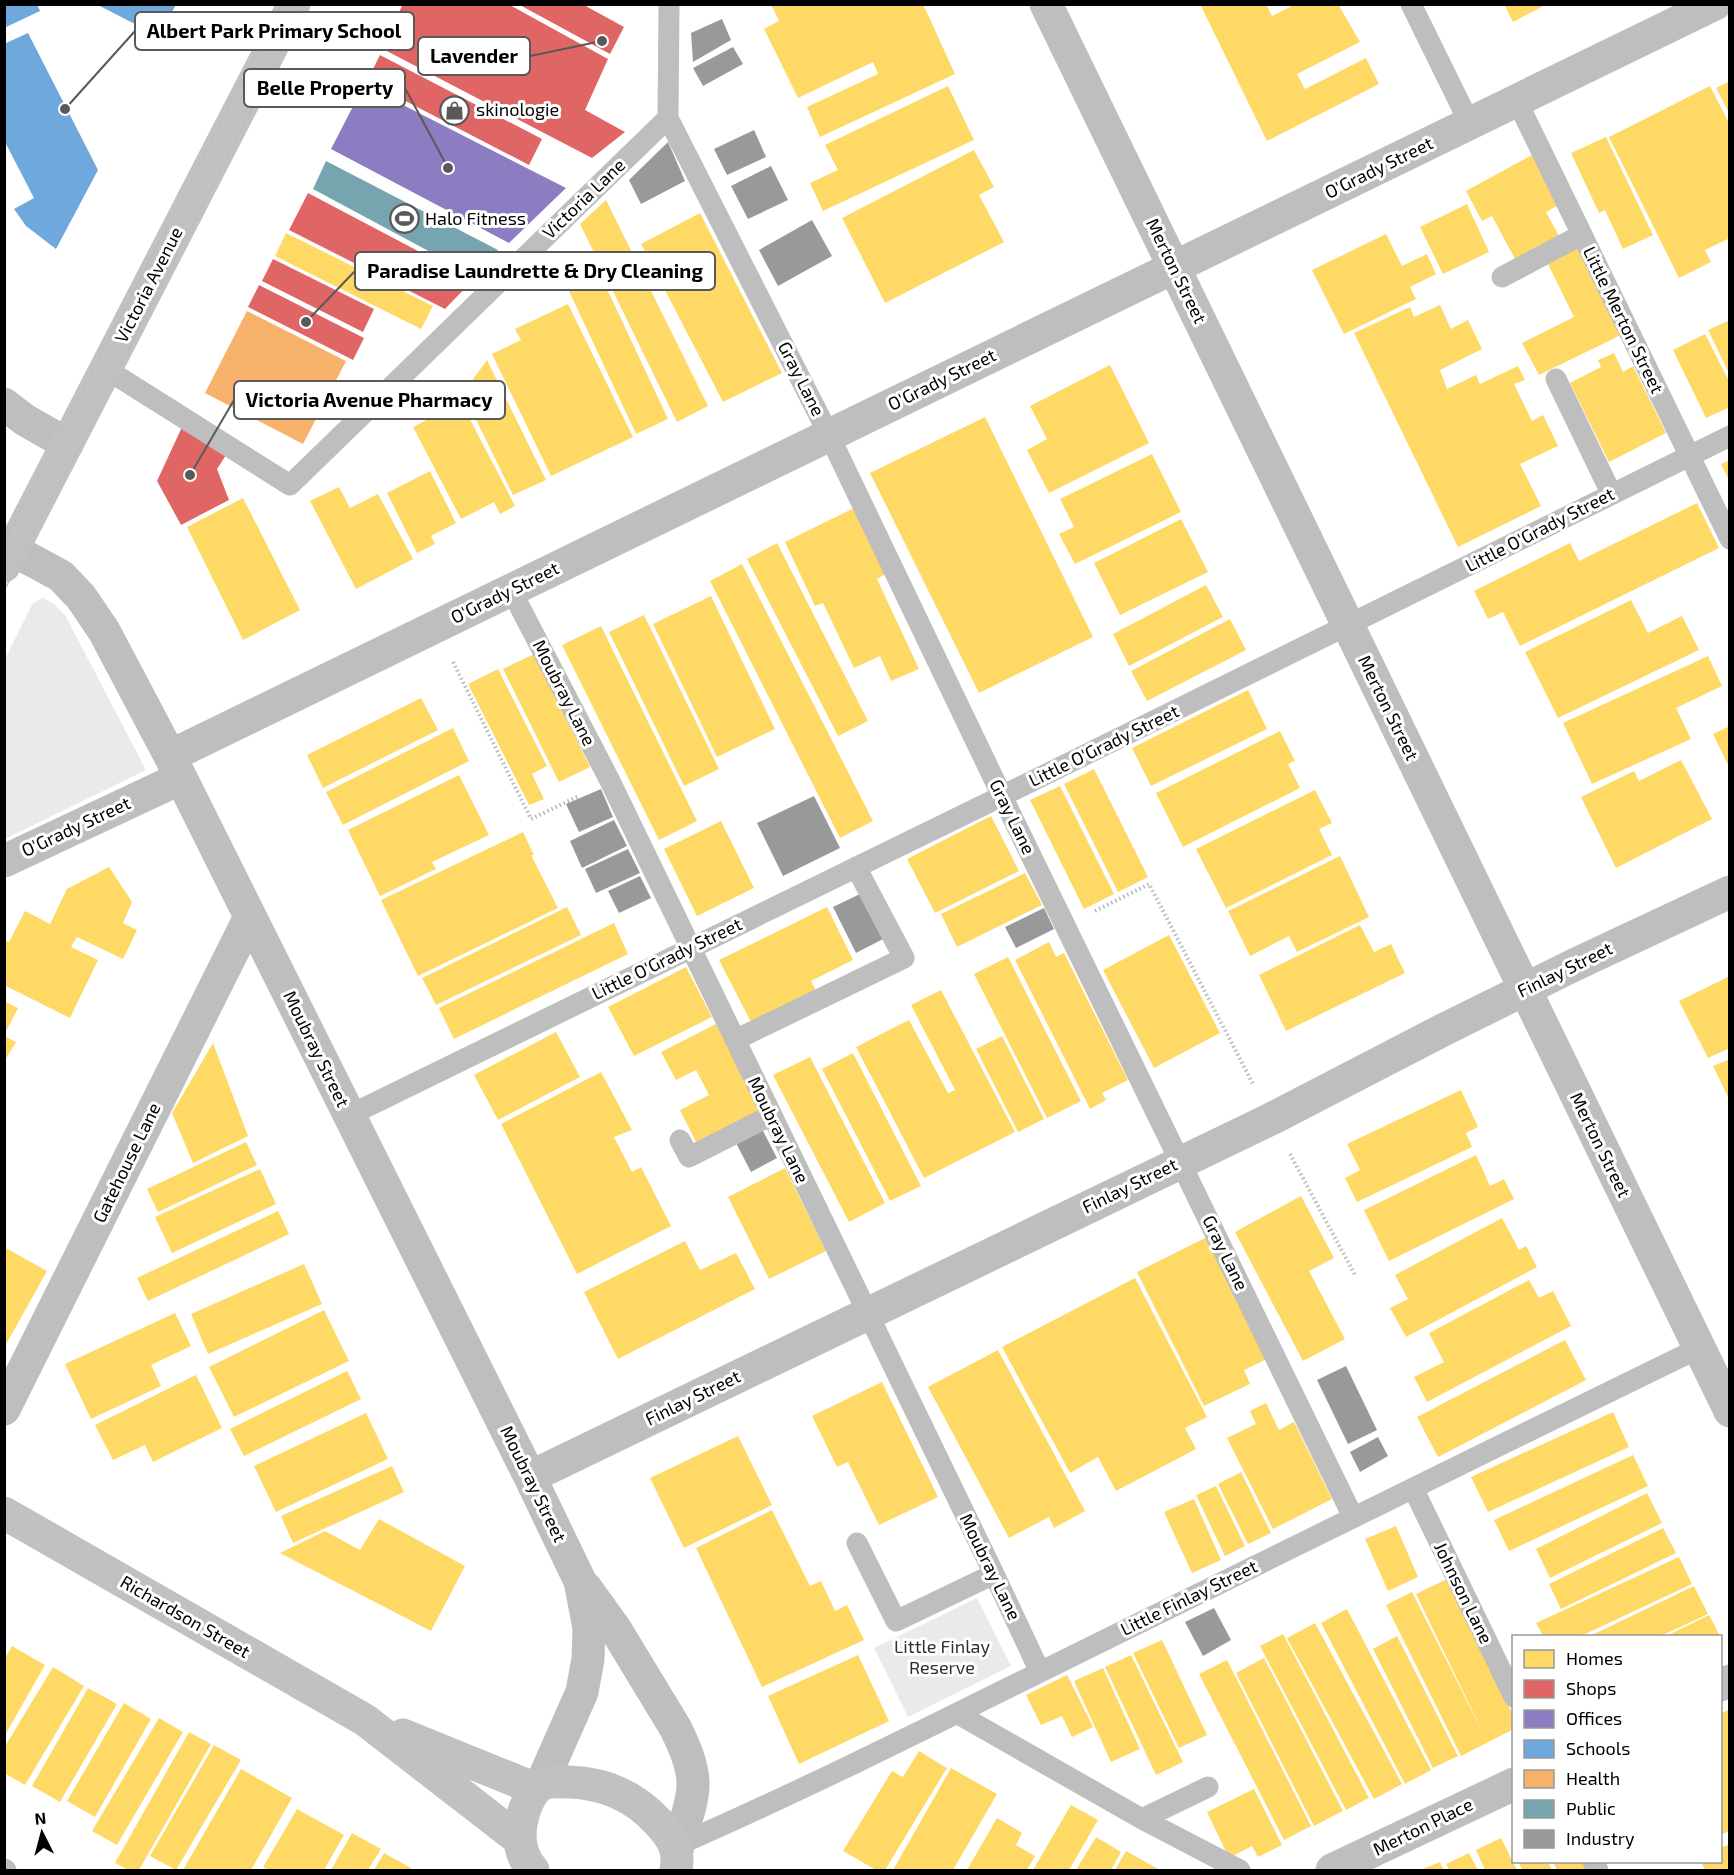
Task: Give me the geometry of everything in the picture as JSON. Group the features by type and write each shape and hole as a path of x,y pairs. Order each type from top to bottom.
{"street":[{"name":"Victoria Avenue","path":"9,558 294,4"},
{"name":"Merton Street","path":"1046,4 1730,1411"},
{"name":"O'Grady Street","path":"4,861 436,627 1715,4"},
{"path":"4,404 25,420 67,444"},
{"name":"Moubray Street","path":"9,558 61,576 81,597 104,632 175,767 580,1581 616,1630 676,1729 688,1759 693,1784 681,1858"},
{"name":"Finlay Street","path":"530,1477 1271,1119 1441,1031 1599,953 1730,892"},
{"name":"Gatehouse Lane","path":"4,1409 250,917"},
{"name":"Richardson Street","path":"4,1513 365,1720 538,1787"},
{"name":"Moubray Street","path":"538,1787 578,1703 586,1677 589,1628 580,1581"},
{"name":"Richardson Street","path":"365,1720 523,1857"},
{"path":"523,1857 523,1815 538,1787 560,1782 597,1785 634,1800 652,1814 671,1837 681,1858"},
{"name":"Merton Place","path":"1332,1870 1512,1785"}],"lane":[{"path":"668,118 669,4"},
{"path":"1411,4 1470,124"},
{"name":"Little Merton Street","path":"1517,101 1730,539"},
{"name":"Victoria Lane","path":"106,369 290,485 668,118"},
{"name":"Gray Lane","path":"668,118 829,435 1353,1517"},
{"path":"1502,277 1581,235"},
{"path":"1556,379 1611,494"},
{"name":"Little O'Grady Street","path":"348,1116 1348,626 1730,436"},
{"name":"Moubray Lane","path":"511,590 610,781 1040,1672"},
{"path":"735,1040 904,958 856,867"},
{"path":"680,1140 688,1157 772,1115"},
{"name":"Little Finlay Street","path":"681,1858 740,1818 958,1714 1699,1348"},
{"name":"Johnson Lane","path":"1413,1488 1512,1693"},
{"path":"857,1543 896,1620 994,1574"},
{"path":"958,1714 1142,1819 1240,1870"},
{"path":"1142,1819 1208,1787"}],"path":[{"path":"436,627 531,819 610,781"},
{"path":"1065,925 1149,884 1355,1275"}],"green space":[{"path":"43,598 54,604 65,615 146,770 5,839 5,659 33,603"},
{"name":"Little Finlay Reserve","path":"977,1598 1011,1666 908,1717 874,1648"}],"building: Homes":[{"path":"771,4 923,4 955,74 820,137 807,107 878,74 873,62 798,98 764,29 779,21"},
{"path":"1200,4 1266,4 1272,16 1296,4 1338,4 1360,42 1297,74 1305,89 1366,58 1379,84 1267,141"},
{"path":"1504,4 1547,4 1513,22"},
{"path":"1730,81 1730,115 1716,88"},
{"path":"948,86 974,140 823,211 810,183 838,170 825,145"},
{"path":"1710,86 1730,125 1730,238 1705,250 1711,262 1679,278 1609,137"},
{"path":"1606,137 1653,235 1623,249 1605,210 1599,213 1571,153"},
{"path":"974,150 994,187 979,195 1004,242 885,303 842,218"},
{"path":"1532,155 1559,205 1546,212 1559,236 1515,259 1492,216 1482,221 1466,191"},
{"path":"606,200 708,406 677,422 580,224"},
{"path":"1467,204 1489,252 1443,274 1420,227"},
{"path":"700,213 782,373 723,402 641,244"},
{"path":"286,233 433,306 421,329 275,256"},
{"path":"1386,234 1402,266 1427,254 1436,274 1410,287 1416,299 1344,334 1312,270"},
{"path":"1577,244 1621,335 1539,375 1522,343 1574,317 1546,260"},
{"path":"601,276 668,419 636,434 569,291"},
{"path":"568,304 633,437 551,476 492,354 521,340 515,329"},
{"path":"1440,305 1451,329 1468,320 1482,349 1440,370 1447,389 1476,375 1480,384 1518,366 1525,380 1514,384 1532,421 1543,415 1558,446 1520,464 1541,506 1458,547 1354,333 1410,307 1414,317"},
{"path":"1730,320 1730,375 1708,330"},
{"path":"1705,334 1730,383 1730,407 1706,418 1673,350"},
{"path":"1614,353 1623,372 1633,366 1666,433 1609,462 1570,383 1601,367 1598,360"},
{"path":"487,360 546,480 513,495 463,393"},
{"path":"1110,365 1149,443 1049,493 1027,450 1047,439 1030,406"},
{"path":"461,402 515,506 500,514 494,502 461,519 413,427"},
{"path":"985,417 1093,637 979,693 870,473"},
{"path":"1152,454 1181,512 1075,564 1059,534 1074,527 1060,499"},
{"path":"1730,460 1730,482 1721,464"},
{"path":"430,471 456,523 431,536 435,544 417,553 387,493"},
{"path":"339,487 350,508 378,494 413,559 356,589 310,501"},
{"path":"243,498 300,610 243,640 187,527"},
{"path":"1697,503 1719,548 1520,646 1503,612 1488,619 1474,591 1570,543 1579,561"},
{"path":"856,507 887,573 877,579 919,669 891,681 880,656 854,668 823,603 815,606 785,542"},
{"path":"1181,519 1208,572 1120,615 1094,563"},
{"path":"777,543 868,721 838,736 747,559"},
{"path":"742,564 873,821 840,838 710,581"},
{"path":"1206,585 1223,617 1129,666 1113,634"},
{"path":"711,596 775,729 717,757 653,624"},
{"path":"1631,600 1648,633 1682,616 1699,650 1558,718 1525,652"},
{"path":"644,615 719,769 684,786 609,632"},
{"path":"1230,619 1246,650 1147,701 1131,671"},
{"path":"601,626 697,821 659,840 562,645"},
{"path":"534,654 590,767 559,782 503,669"},
{"path":"1708,656 1722,686 1676,708 1691,739 1592,784 1563,723"},
{"path":"498,669 547,766 532,774 544,799 529,805 468,684"},
{"path":"1248,690 1267,729 1151,786 1132,748"},
{"path":"421,698 438,730 323,788 307,755"},
{"path":"1730,726 1730,769 1713,734"},
{"path":"453,728 469,761 343,825 326,792"},
{"path":"1280,731 1295,761 1288,764 1300,788 1183,847 1156,793"},
{"path":"1681,760 1712,819 1616,868 1581,797 1634,771 1639,781"},
{"path":"1094,769 1148,877 1118,892 1064,784"},
{"path":"459,775 489,835 432,862 436,869 380,896 348,830"},
{"path":"1060,786 1114,894 1084,909 1030,800"},
{"path":"1315,790 1332,823 1319,829 1332,855 1226,908 1196,849"},
{"path":"991,816 1019,871 935,913 907,859"},
{"path":"721,821 754,888 697,916 664,849"},
{"path":"523,832 534,855 531,855 558,908 418,976 381,900"},
{"path":"1340,856 1369,917 1297,952 1289,936 1250,956 1228,911"},
{"path":"109,867 132,902 123,923 137,930 123,959 77,937 71,947 98,960 70,1018 4,985 4,940 9,942 25,911 50,924 67,889"},
{"path":"1025,873 1042,905 957,947 941,914"},
{"path":"567,907 581,935 436,1005 422,978"},
{"path":"827,907 853,960 811,981 817,993 753,1026 719,960"},
{"path":"614,923 628,954 454,1039 439,1008"},
{"path":"1360,925 1374,952 1391,944 1405,973 1286,1031 1259,975"},
{"path":"1169,935 1220,1033 1154,1068 1103,970"},
{"path":"1049,942 1056,957 1064,953 1128,1080 1102,1093 1106,1100 1090,1109 1015,960"},
{"path":"1008,957 1081,1101 1047,1118 974,974"},
{"path":"686,967 712,1017 634,1056 608,1007"},
{"path":"1730,976 1730,1048 1708,1058 1679,1001"},
{"path":"941,990 1015,1132 924,1178 856,1047 909,1020 948,1093 955,1090 911,1005"},
{"path":"4,1001 18,1008 4,1035"},
{"path":"716,1024 761,1111 697,1144 680,1110 709,1095 696,1070 676,1080 661,1052"},
{"path":"556,1032 580,1077 498,1120 474,1075"},
{"path":"4,1036 16,1042 4,1062"},
{"path":"1002,1036 1044,1119 1018,1132 976,1049"},
{"path":"213,1043 248,1136 193,1163 172,1113"},
{"path":"853,1053 921,1186 890,1201 822,1069"},
{"path":"810,1057 885,1203 849,1222 773,1075"},
{"path":"1730,1059 1730,1101 1713,1066"},
{"path":"601,1072 632,1130 614,1137 632,1172 641,1167 671,1226 577,1274 501,1124"},
{"path":"1461,1090 1478,1127 1466,1133 1472,1147 1357,1202 1345,1178 1360,1170 1347,1144"},
{"path":"246,1142 257,1165 158,1212 147,1189"},
{"path":"1476,1155 1490,1186 1504,1179 1514,1199 1389,1261 1364,1210"},
{"path":"785,1168 826,1251 769,1279 728,1197"},
{"path":"260,1169 276,1204 172,1253 155,1217"},
{"path":"1301,1196 1334,1258 1309,1271 1345,1339 1303,1361 1235,1232"},
{"path":"278,1211 289,1234 148,1301 137,1278"},
{"path":"1502,1218 1519,1250 1526,1246 1537,1267 1406,1337 1390,1308 1408,1299 1395,1275"},
{"path":"1209,1236 1269,1358 1244,1370 1250,1384 1204,1406 1137,1272"},
{"path":"685,1241 700,1270 736,1253 755,1289 618,1359 584,1292"},
{"path":"4,1247 47,1271 4,1348"},
{"path":"304,1264 322,1304 208,1354 191,1314"},
{"path":"1135,1278 1207,1417 1185,1428 1196,1449 1116,1491 1098,1457 1070,1473 1002,1347"},
{"path":"1529,1280 1539,1298 1553,1291 1571,1326 1427,1402 1414,1377 1444,1362 1429,1333"},
{"path":"324,1310 349,1361 234,1417 209,1367"},
{"path":"175,1313 191,1346 151,1365 161,1386 91,1419 65,1364"},
{"path":"1565,1340 1586,1380 1438,1457 1417,1417"},
{"path":"998,1350 1085,1511 1054,1528 1049,1517 1009,1538 928,1387"},
{"path":"347,1371 361,1399 244,1456 230,1429"},
{"path":"196,1375 222,1428 153,1462 145,1445 113,1460 95,1425"},
{"path":"882,1382 938,1497 879,1525 848,1462 837,1467 812,1416"},
{"path":"1266,1403 1279,1430 1294,1422 1332,1499 1273,1529 1227,1438 1256,1424 1250,1411"},
{"path":"1613,1412 1629,1447 1488,1512 1471,1477"},
{"path":"366,1413 388,1459 276,1512 254,1466"},
{"path":"738,1436 772,1505 684,1548 650,1478"},
{"path":"1633,1455 1648,1486 1509,1551 1494,1520"},
{"path":"392,1466 404,1492 293,1543 281,1516"},
{"path":"1241,1472 1271,1533 1248,1544 1218,1484"},
{"path":"1216,1486 1245,1546 1225,1556 1196,1495"},
{"path":"1647,1493 1662,1523 1550,1578 1536,1549"},
{"path":"1194,1499 1221,1560 1192,1573 1164,1512"},
{"path":"772,1510 810,1586 821,1581 835,1611 847,1605 864,1640 762,1687 696,1548"},
{"path":"379,1519 465,1566 431,1631 280,1553 325,1531 360,1550"},
{"path":"1396,1526 1418,1577 1388,1591 1365,1539"},
{"path":"1663,1528 1676,1553 1561,1609 1549,1584"},
{"path":"1679,1557 1692,1584 1583,1635 1542,1635 1536,1623"},
{"path":"1447,1579 1512,1713 1512,1730 1461,1756 1386,1605 1412,1592 1486,1739 1416,1594"},
{"path":"1694,1586 1708,1614 1663,1635 1592,1635"},
{"path":"1347,1609 1431,1770 1405,1784 1321,1623"},
{"path":"1709,1615 1719,1635 1668,1635"},
{"path":"1315,1623 1402,1784 1374,1799 1287,1638"},
{"path":"1283,1634 1369,1798 1346,1810 1260,1646"},
{"path":"1397,1636 1458,1756 1433,1768 1373,1649"},
{"path":"1162,1640 1207,1735 1179,1748 1133,1653"},
{"path":"12,1646 45,1665 4,1737 4,1660"},
{"path":"858,1655 889,1721 799,1764 768,1696"},
{"path":"1131,1655 1183,1762 1156,1775 1105,1667"},
{"path":"1264,1658 1343,1811 1314,1826 1236,1673"},
{"path":"1227,1660 1311,1826 1284,1840 1199,1674"},
{"path":"53,1667 84,1686 25,1785 4,1773 4,1748"},
{"path":"1103,1668 1140,1749 1111,1762 1074,1681"},
{"path":"1067,1675 1093,1727 1072,1737 1062,1716 1041,1725 1026,1695"},
{"path":"88,1688 117,1704 60,1802 32,1786"},
{"path":"124,1703 151,1719 95,1817 67,1801"},
{"path":"1730,1709 1730,1831 1722,1834 1722,1713"},
{"path":"159,1718 183,1732 117,1845 92,1831"},
{"path":"189,1732 211,1744 139,1870 129,1870 115,1863"},
{"path":"214,1745 241,1760 176,1870 150,1856"},
{"path":"919,1751 947,1768 885,1870 876,1870 843,1851 892,1771 903,1777"},
{"path":"951,1768 997,1794 953,1870 893,1870"},
{"path":"241,1769 292,1798 251,1870 183,1870"},
{"path":"1254,1789 1282,1845 1258,1857 1252,1846 1229,1858 1207,1812"},
{"path":"1071,1805 1098,1820 1069,1870 1033,1870"},
{"path":"297,1809 344,1835 324,1870 269,1870 263,1867"},
{"path":"997,1818 1022,1833 1016,1845 1035,1856 1027,1870 967,1870"},
{"path":"352,1833 381,1849 368,1870 331,1870"},
{"path":"1096,1837 1121,1852 1111,1870 1076,1870"},
{"path":"1501,1838 1517,1870 1485,1870 1476,1850"},
{"path":"1730,1844 1730,1870 1705,1870 1702,1863 1722,1863 1722,1847"},
{"path":"1126,1851 1160,1870 1115,1870"},
{"path":"384,1853 411,1868 410,1870 374,1870"},
{"path":"1469,1853 1478,1870 1449,1870 1446,1864"},
{"path":"1440,1862 1444,1870 1420,1870"},
{"path":"1519,1863 1548,1863 1552,1870 1523,1870"},
{"path":"1554,1863 1588,1863 1591,1870 1557,1870"}],"building: Shops":[{"path":"403,4 508,4 608,59 585,110 625,132 592,158 381,48"},
{"path":"518,4 582,4 624,27 610,54"},
{"name":"skinologie","path":"380,55 542,139 529,165 367,81"},
{"path":"308,193 473,280 445,309 289,230"},
{"path":"273,259 374,309 363,332 262,281"},
{"path":"259,285 364,338 353,360 248,307"},
{"path":"182,427 226,455 217,469 229,500 181,525 157,481"}],"building: Offices":[{"path":"364,85 566,188 509,243 331,149"}],"building: Schools":[{"path":"4,4 37,4 40,11 4,28"},
{"path":"96,4 176,4 160,37"},
{"path":"28,33 98,170 56,249 26,226 14,209 34,198 4,140 4,44"}],"building: Health":[{"path":"247,311 346,361 303,444 205,393"}],"building: Public":[{"name":"Halo Fitness","path":"326,161 498,250 475,276 313,189"}],"building: Industry":[{"path":"722,19 731,40 693,62 691,33"},
{"path":"733,47 743,64 703,86 693,68"},
{"path":"754,130 766,157 727,175 714,149"},
{"path":"668,142 685,181 641,204 629,180"},
{"path":"771,166 788,200 748,219 731,186"},
{"path":"812,220 832,256 778,286 759,250"},
{"path":"601,789 613,817 579,832 566,804"},
{"path":"814,796 840,848 783,876 757,823"},
{"path":"614,820 627,846 582,868 570,841"},
{"path":"628,849 640,873 596,893 585,869"},
{"path":"640,876 651,898 619,913 608,891"},
{"path":"862,893 885,938 856,953 833,907"},
{"path":"1044,908 1054,929 1016,948 1005,927"},
{"path":"762,1129 777,1158 751,1172 736,1143"},
{"path":"1346,1366 1377,1430 1348,1444 1317,1380"},
{"path":"1378,1437 1388,1456 1360,1472 1350,1452"},
{"path":"1214,1608 1231,1640 1203,1656 1185,1622"}],"tram line":[{"path":"4,543 282,4"},
{"path":"4,591 46,508 95,420 115,376 306,4"}],"place":[{"name":"Lavender","path":"602,41"},
{"name":"Albert Park Primary School","path":"65,109"},
{"name":"skinologie","path":"455,110"},
{"name":"Belle Property","path":"448,168"},
{"name":"Halo Fitness","path":"404,219"},
{"name":"Paradise Laundrette & Dry Cleaning","path":"306,322"},
{"name":"Victoria Avenue Pharmacy","path":"190,475"}]}
